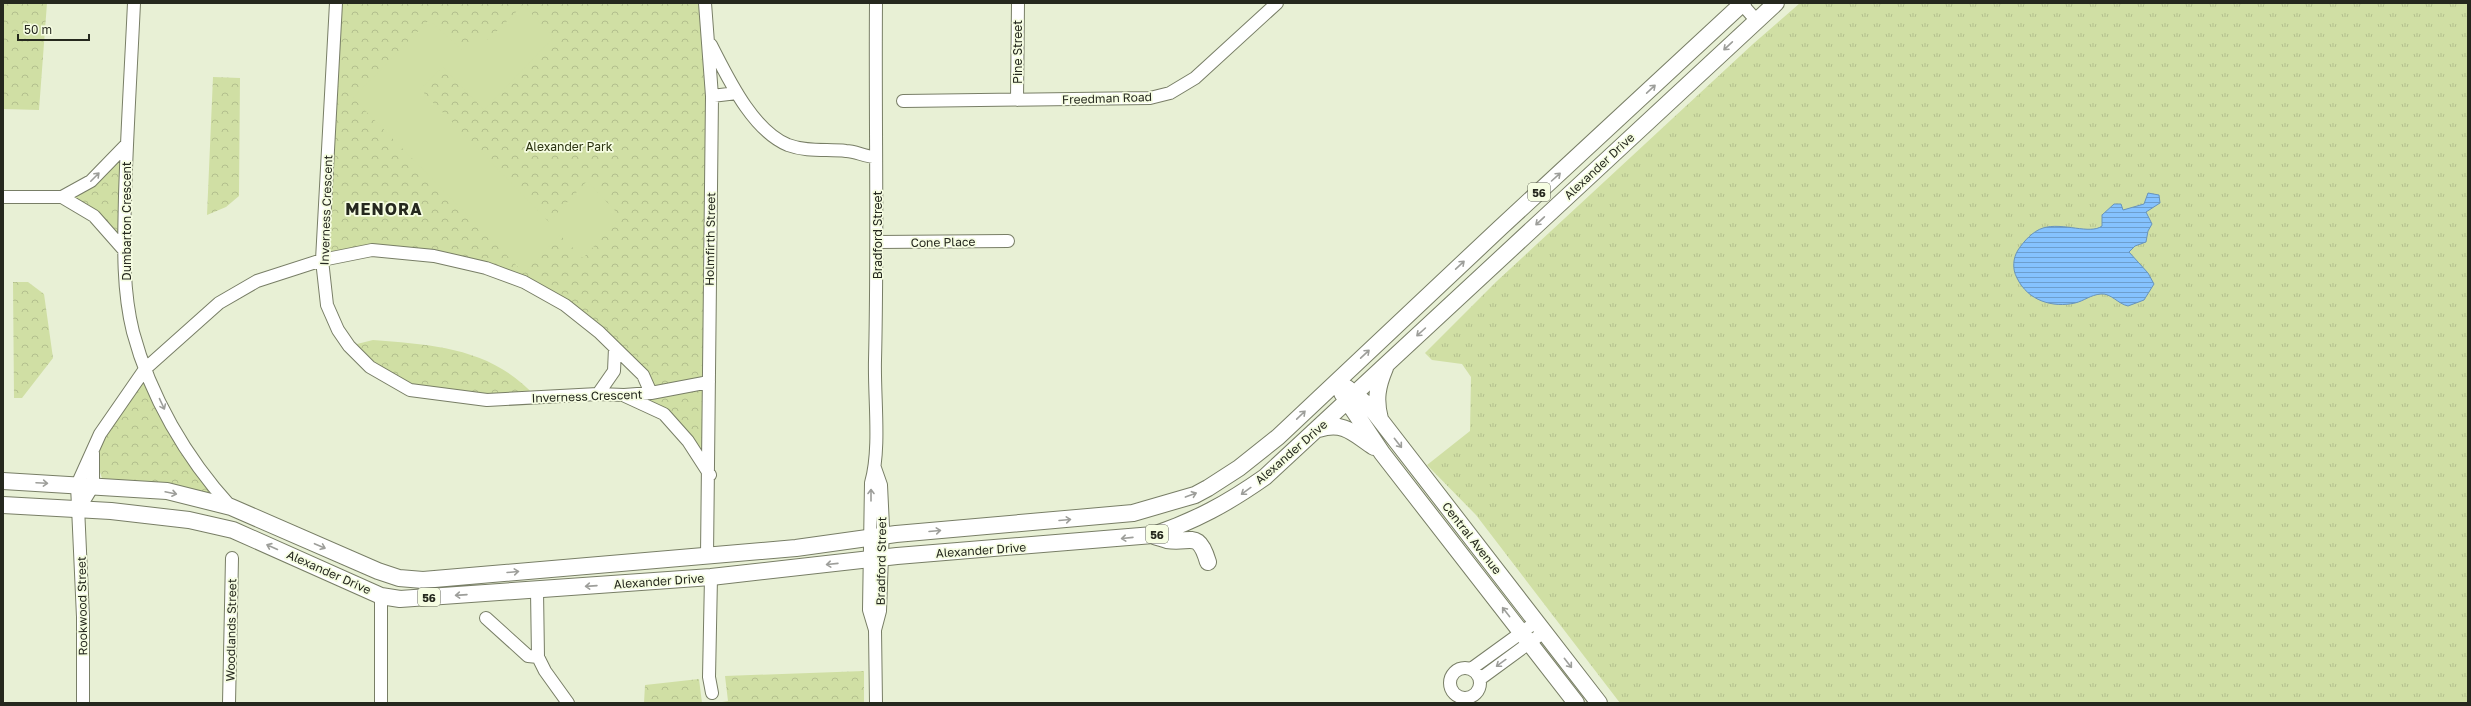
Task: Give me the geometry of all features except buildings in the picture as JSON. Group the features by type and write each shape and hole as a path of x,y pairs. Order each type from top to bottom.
{"main road":[{"name":"Alexander Drive","path":"3,481 167,492 231,507 378,571 399,578 423,580 796,548 876,537 1112,517 1154,508 1195,495 1226,477 1252,459 1278,437 1336,381 1742,3"},
{"name":"Alexander Drive","path":"3,505 79,509 189,520 233,530 381,596 400,599 711,577 876,559 1153,535 1184,524 1231,502 1265,477 1319,429 1387,363 1776,3"},
{"path":"1381,421 1376,399 1378,385 1387,363"},
{"name":"Central Avenue","path":"1336,381 1351,398 1381,421 1599,703"},
{"name":"Central Avenue","path":"1351,398 1382,453 1576,703"},
{"path":"1319,429 1332,425 1344,428 1382,453"},
{"path":"1153,535 1167,540 1193,540 1202,546 1208,562"}],"street":[{"name":"Dumbarton Crescent","path":"134,3 126,145 124,250 126,290 133,331 145,369 171,425 211,486 231,507"},
{"name":"Inverness Crescent","path":"336,3 322,260 327,305 338,330 349,346 370,367 410,390 487,400 598,394 624,395 651,393 709,382"},
{"name":"Holmfirth Street","path":"705,3 709,40 712,96 709,382 710,475 707,556"},
{"name":"Bradford Street","path":"876,3 876,157 878,242 875,468 871,483 876,537 876,559 869,610 875,630 876,703"},
{"name":"Pine Street","path":"1017,100 1018,3"},
{"name":"Freedman Road","path":"903,101 1133,100 1170,93 1195,78 1277,3"},
{"path":"1742,3 1756,20"},
{"path":"709,40 737,93 757,121 787,145 815,150 847,151 876,157"},
{"path":"712,96 737,93"},
{"path":"3,197 62,197 91,182 126,145"},
{"path":"62,197 94,216 124,250"},
{"name":"Cone Place","path":"878,242 1008,241"},
{"path":"77,485 94,452 100,434 145,369 219,303 257,281 322,260 372,250 434,256 486,268 524,282 565,305 615,348 643,375 651,393"},
{"path":"598,394 614,371 615,348"},
{"path":"624,395 664,414 688,441 710,475"},
{"path":"79,509 93,486 94,452"},
{"name":"Rookwood Street","path":"77,485 79,509 83,703"},
{"name":"Woodlands Street","path":"229,703 232,558"},
{"path":"711,577 708,677 712,693"},
{"path":"537,590 538,657 545,672 568,703"},
{"path":"381,596 381,703"},
{"path":"486,618 528,656 538,657"},
{"path":"1526,638 1471,669 1461,668 1452,674 1450,683 1453,692 1461,697 1470,697 1478,691 1480,679 1540,627"},
{"path":"1471,669 1480,679"}],"green space":[{"path":"3,3 47,3 39,110 3,109"},
{"name":"Alexander Park","path":"336,3 705,3 710,475 664,414 624,395 651,393 643,375 565,305 486,268 372,250 322,260"},
{"path":"1800,3 2468,3 2468,703 1620,703 1476,515 1427,465 1470,431 1471,377 1462,364 1432,360 1425,353 1497,281 1753,44"},
{"path":"523,5 554,37 484,110 443,67 420,89 549,222 587,181 621,217 583,258 560,235 524,273 353,98 429,20 462,50 480,32 488,40"},
{"path":"213,77 240,78 239,196 226,207 207,215"},
{"path":"126,145 124,250 94,216 62,197"},
{"path":"13,282 28,282 44,294 53,358 22,398 14,398"},
{"path":"373,340 440,347 461,352 501,368 519,381 536,397 410,390 349,346"},
{"path":"145,369 171,425 231,507 103,481 93,452"},
{"path":"864,671 864,703 716,703 728,701 725,676"},
{"path":"699,679 702,703 644,703 645,685"}],"water":[{"path":"2148,193 2159,195 2160,203 2146,212 2152,224 2148,231 2146,242 2135,246 2129,252 2148,273 2154,284 2144,300 2128,306 2108,295 2101,294 2075,303 2058,304 2042,301 2034,297 2022,286 2014,271 2014,260 2018,250 2032,234 2039,229 2059,226 2083,229 2097,228 2102,226 2102,215 2114,204 2121,204 2123,210 2144,204"}],"district":[{"name":"MENORA","path":"384,209"}]}
